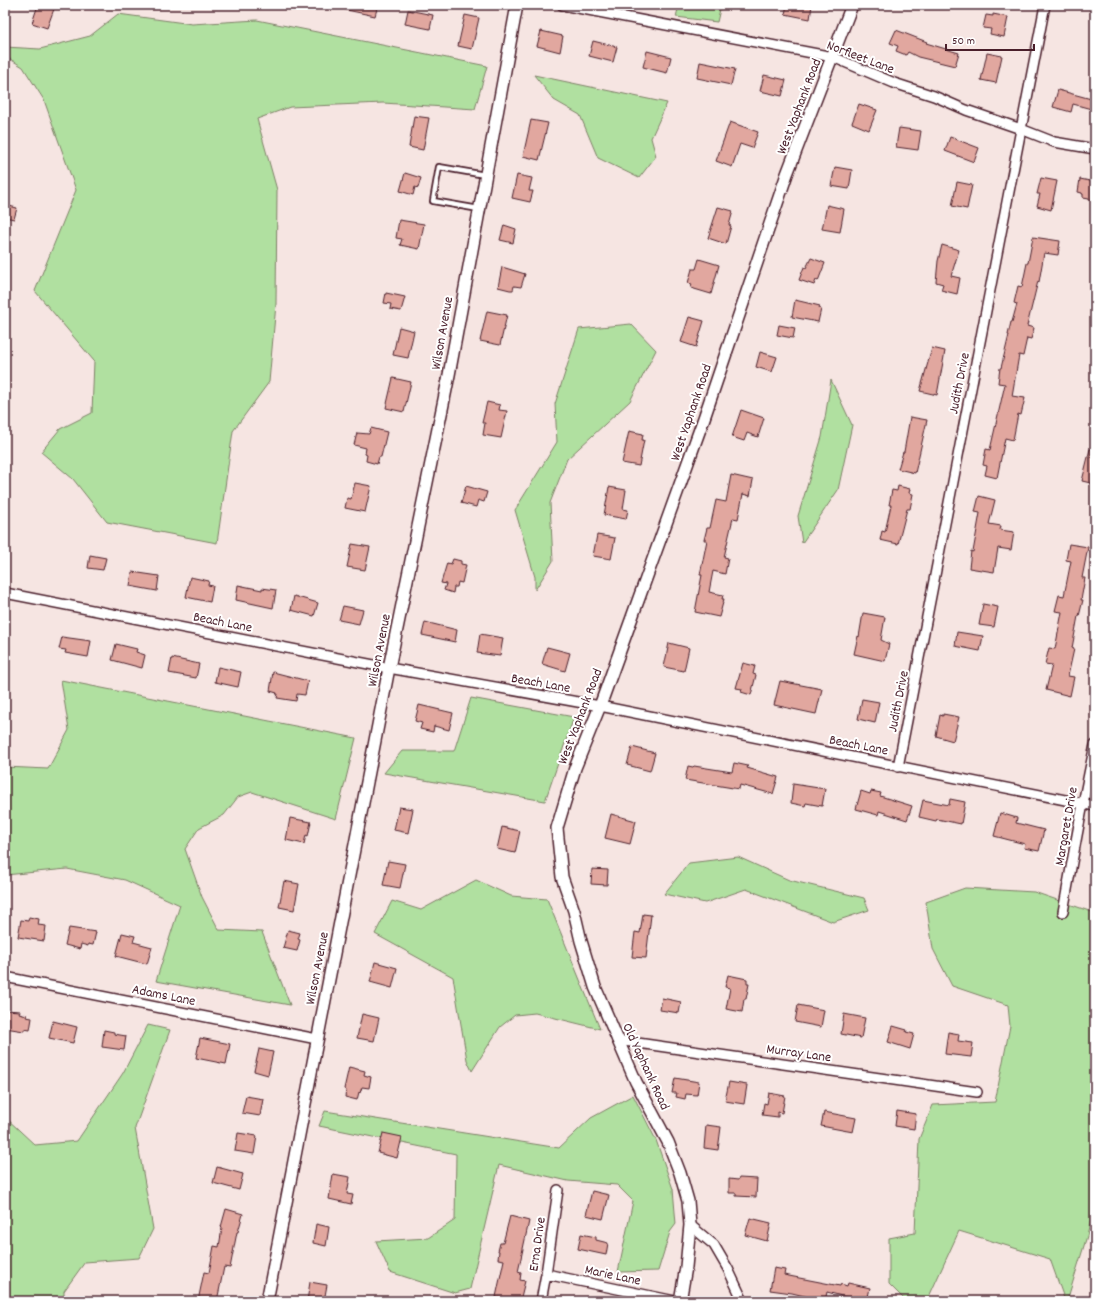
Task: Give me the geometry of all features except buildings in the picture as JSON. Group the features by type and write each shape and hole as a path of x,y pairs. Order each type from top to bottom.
{"street":[{"name":"Wilson Avenue","path":"267,1301 389,668 449,375 517,5"},
{"name":"Norfleet Lane","path":"562,5 833,57 894,83 934,96 966,110 1054,142 1095,149"},
{"name":"West Yaphank Road","path":"557,828 575,768 600,706 704,418 787,174 852,5"},
{"name":"Judith Drive","path":"898,767 1045,5"},
{"name":"Beach Lane","path":"5,593 389,668 600,706 1095,806"},
{"name":"Margaret Drive","path":"1063,912 1079,828 1082,804 1095,745"},
{"name":"Old Yaphank Road","path":"557,828 562,877 574,911 580,941 595,987 636,1082 668,1142 680,1172 688,1201 690,1225 686,1267 680,1301"},
{"name":"Adams Lane","path":"5,977 317,1039"},
{"name":"Murray Lane","path":"617,1040 977,1092"},
{"name":"Erna Drive","path":"541,1301 558,1190"},
{"path":"690,1225 714,1246 728,1269 743,1301"},
{"name":"Marie Lane","path":"546,1274 675,1301"}],"lane":[{"path":"479,209 433,201 439,167 486,176"}],"green space":[{"path":"679,5 721,5 717,22 676,17"},
{"path":"118,14 192,24 257,20 487,66 475,109 383,103 290,107 257,119 277,190 276,304 269,382 233,431 217,543 107,522 73,479 41,452 60,429 92,413 94,361 35,291 76,190 44,100 23,67 5,56 5,47 40,49 90,36"},
{"path":"534,75 667,103 651,138 656,156 639,178 598,158 580,115 554,100"},
{"path":"631,324 656,350 630,401 567,459 550,503 553,561 535,590 535,577 515,510 557,442 555,404 579,329"},
{"path":"831,380 852,425 838,490 802,543 798,516 822,437"},
{"path":"61,680 356,738 336,819 252,792 238,797 224,815 199,828 185,849 202,897 219,930 262,932 290,1005 156,981 180,905 125,880 67,869 5,875 5,767 48,769 69,730"},
{"path":"471,698 574,717 545,801 384,773 402,751 454,751"},
{"path":"738,857 789,880 864,898 869,910 833,922 746,889 705,903 664,894 689,863"},
{"path":"476,880 511,896 547,899 600,1029 535,1013 515,1015 500,1027 472,1071 467,1060 453,977 375,934 392,901 421,910"},
{"path":"965,888 1034,892 1095,913 1095,1202 1087,1236 1067,1301 1065,1301 1050,1259 959,1231 927,1301 906,1301 889,1284 889,1238 915,1233 919,1139 933,1105 995,1102 1010,1026 1008,1005 952,986 933,949 926,902"},
{"path":"148,1025 170,1030 135,1128 153,1229 139,1258 85,1262 64,1291 64,1301 5,1301 5,1117 35,1145 77,1141 123,1073"},
{"path":"633,1095 656,1140 673,1189 676,1224 670,1232 658,1271 618,1272 633,1201 617,1185 568,1181 499,1165 470,1289 455,1293 390,1272 376,1241 428,1238 455,1220 456,1154 319,1126 325,1111 559,1148 591,1118"}]}
